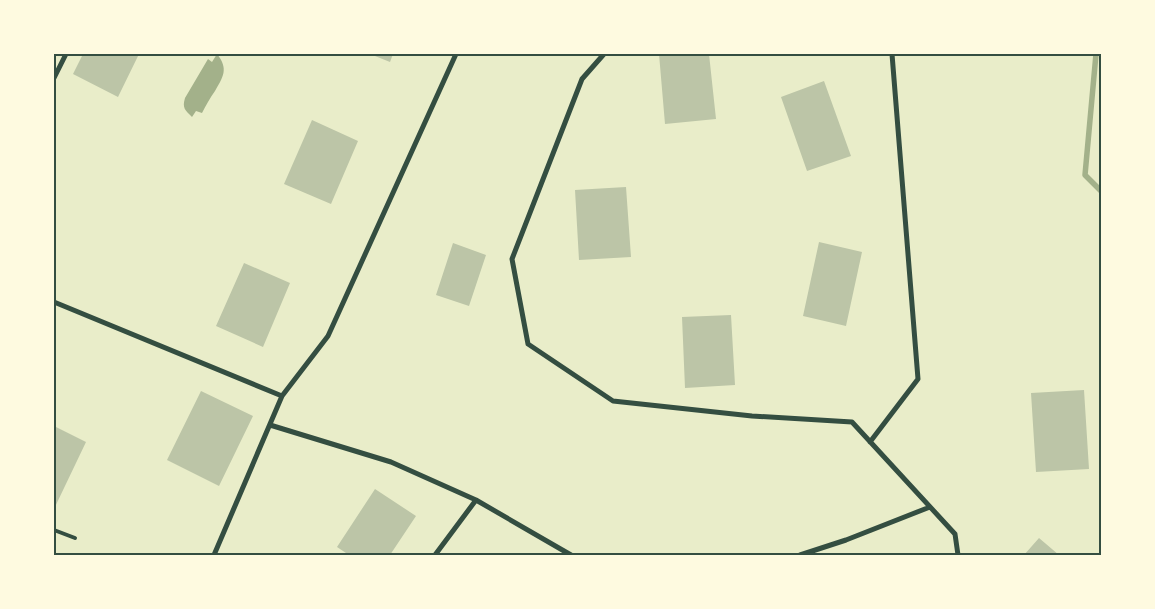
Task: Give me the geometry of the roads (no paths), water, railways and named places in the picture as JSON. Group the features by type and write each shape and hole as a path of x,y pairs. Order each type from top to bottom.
{"street":[{"path":"54,78 66,54"},
{"path":"214,555 282,396 328,336 456,54"},
{"path":"604,54 582,79 512,259 528,344 613,401 752,416 852,422 955,534 958,555"},
{"path":"870,442 918,380 892,54"},
{"path":"54,302 282,396"},
{"path":"270,425 391,462 476,500 571,555"},
{"path":"435,555 476,500"},
{"path":"800,555 846,540 930,507"}],"lane":[{"path":"54,530 75,538"}],"waterway":[{"path":"1096,54 1085,175 1101,191"}]}
